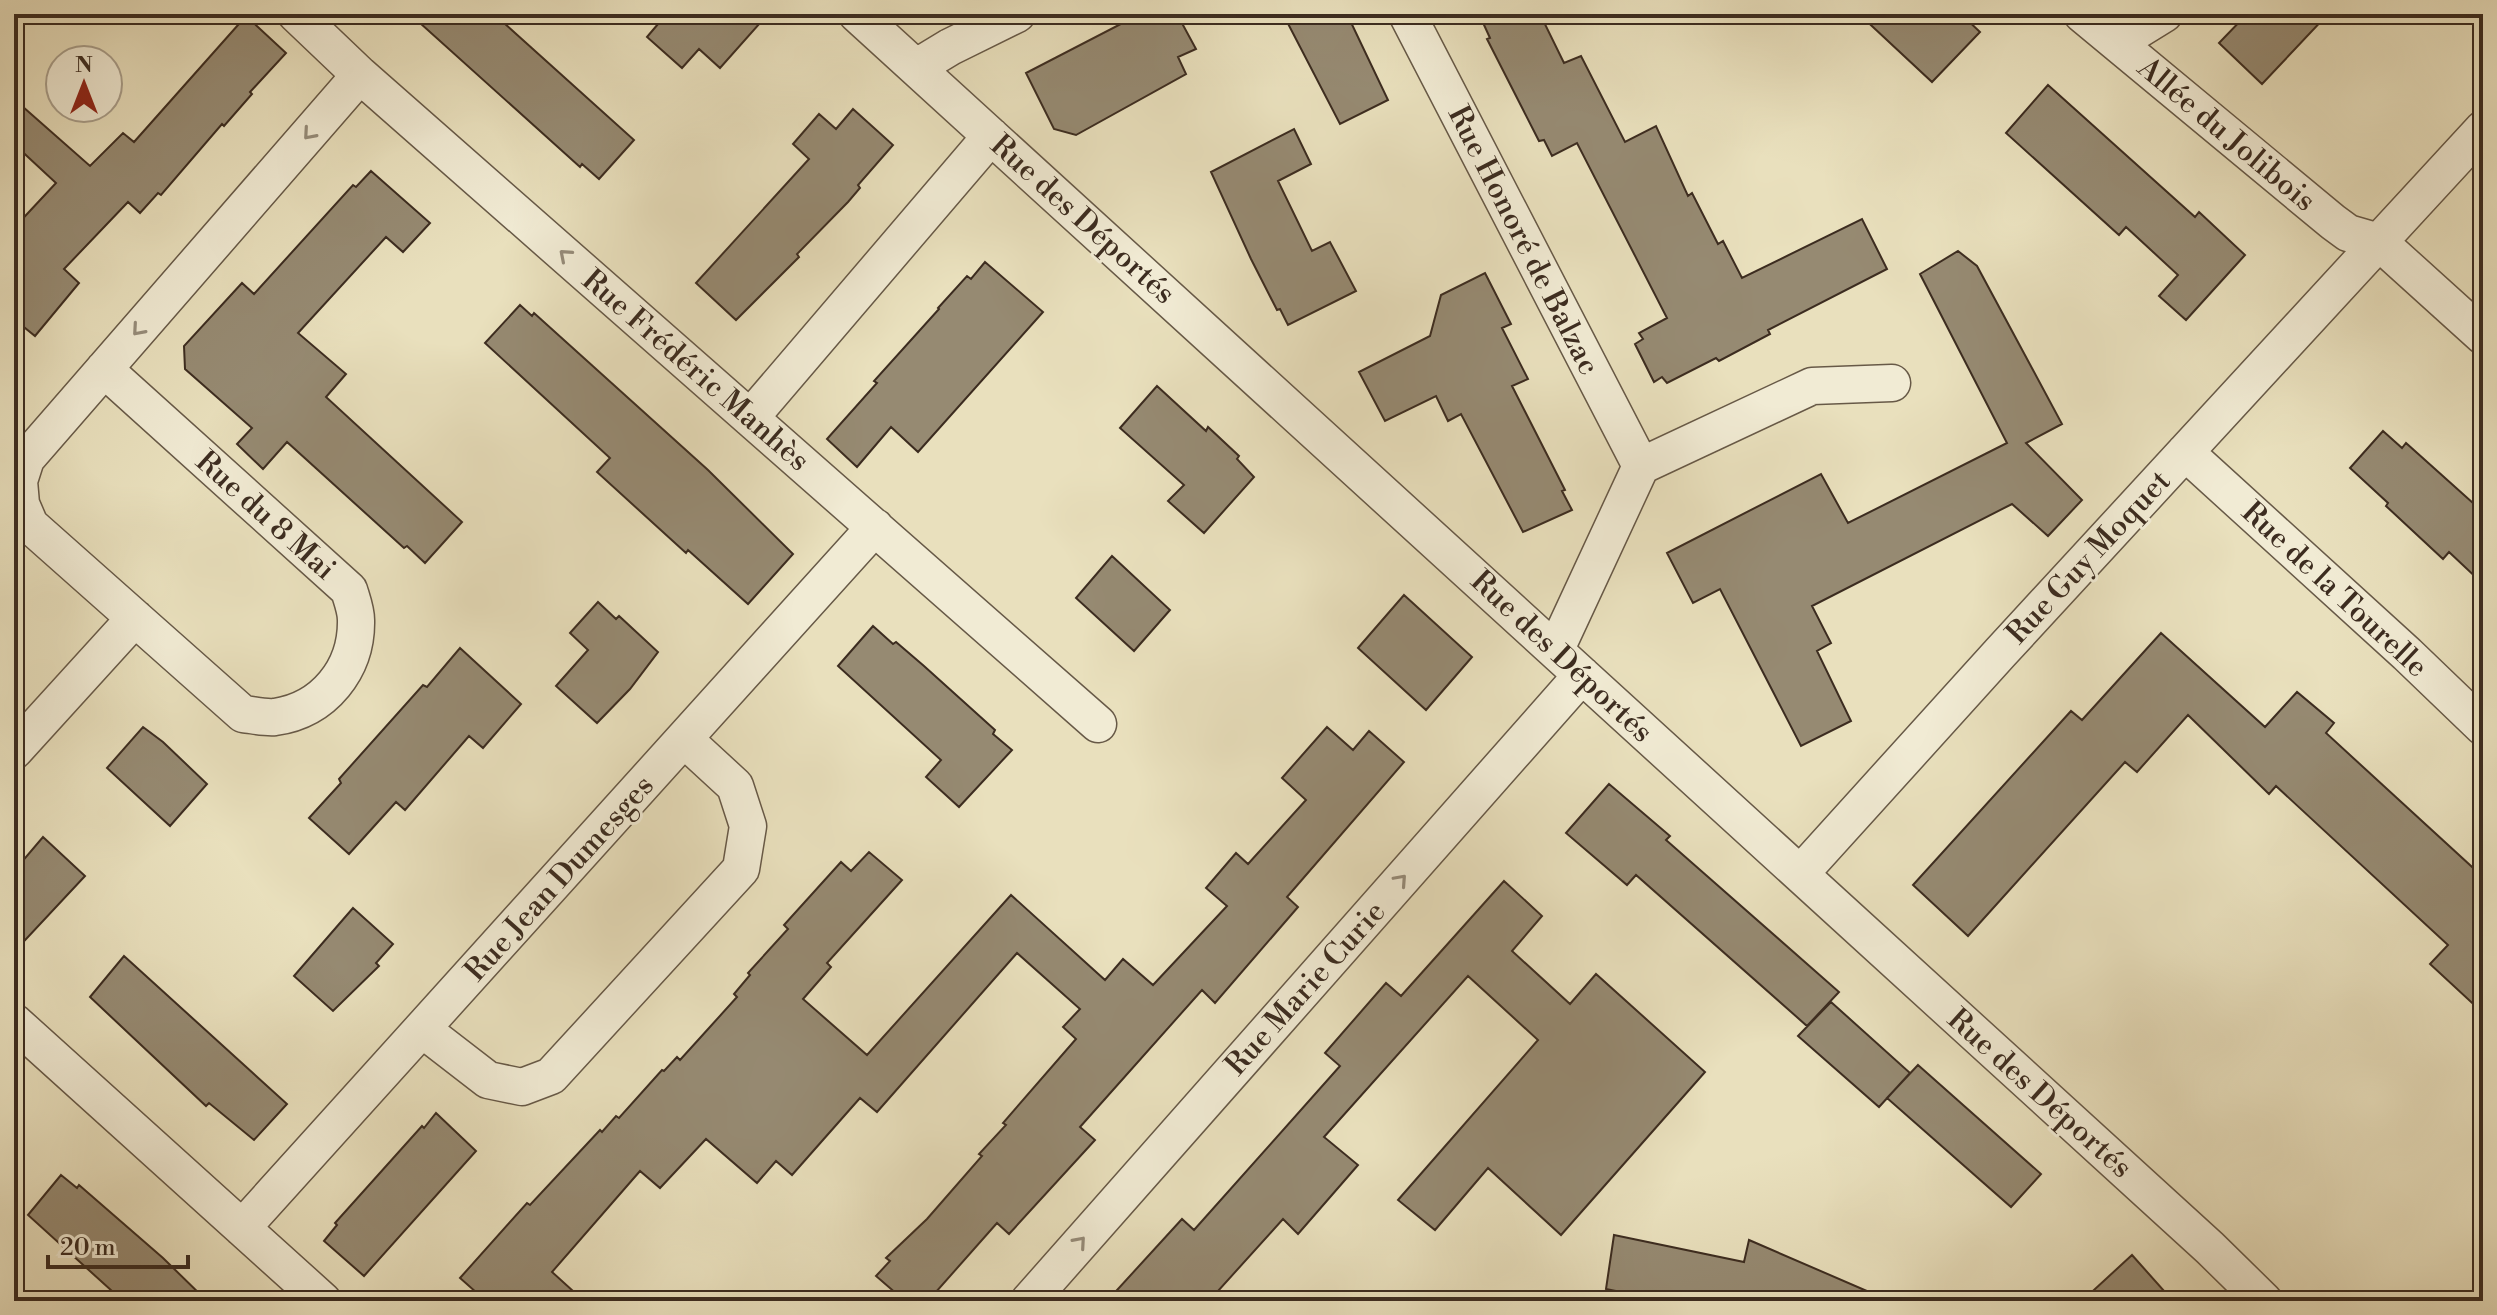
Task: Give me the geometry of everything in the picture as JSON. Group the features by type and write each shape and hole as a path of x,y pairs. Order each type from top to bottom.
{"street":[{"name":"Rue Frédéric Manhès","path":"296,14 360,75 1098,724"},
{"name":"Rue des Déportés","path":"857,14 1556,649 2210,1248 2264,1301"},
{"path":"917,67 1017,14"},
{"name":"Rue Honoré de Balzac","path":"1407,14 1641,466"},
{"name":"Allée du Jolibois","path":"2082,14 2333,222 2348,233 2379,242"},
{"path":"2117,43 2164,14"},
{"name":"Rue du 8 Mai","path":"104,369 349,590 356,617 354,646 344,673 325,695 301,710 273,717 243,714 30,525 21,504 19,481 26,459 104,369 360,75"},
{"name":"Rue Guy Moquet","path":"1800,874 2483,129"},
{"path":"750,418 991,136"},
{"path":"2379,242 2483,336"},
{"path":"1556,649 1641,466 1812,386 1892,383"},
{"name":"Rue de la Tourelle","path":"2185,452 2483,727"},
{"name":"Rue Jean Dumesges","path":"242,1228 875,527"},
{"path":"14,751 135,618"},
{"name":"Rue Marie Curie","path":"1029,1301 1582,675"},
{"path":"422,1029 488,1080 522,1087 551,1076 741,869 748,826 735,786 684,739"},
{"path":"14,1022 323,1301"}],"building":[{"path":"410,14 494,14 634,140 599,179 582,164 580,167"},
{"path":"661,14 768,14 720,68 699,49 682,68 647,37 664,17"},
{"path":"1140,14 1177,14 1196,49 1178,57 1186,74 1076,135 1054,129 1026,73"},
{"path":"1283,14 1347,14 1388,100 1340,124"},
{"path":"1479,14 1540,14 1564,63 1581,56 1625,142 1656,126 1688,196 1692,193 1718,244 1723,241 1742,278 1862,219 1887,269 1768,330 1770,334 1719,361 1716,358 1667,383 1662,377 1654,382 1635,344 1643,339 1639,333 1667,318 1577,143 1552,156 1544,140 1539,141 1487,39 1490,38"},
{"path":"1859,14 1961,14 1980,32 1932,82"},
{"path":"2247,14 2328,14 2262,84 2219,43"},
{"path":"246,16 286,53 161,195 158,193 140,213 128,202 64,269 79,283 35,336 14,319 14,228 56,183 14,144 14,99 90,166 123,133 134,142"},
{"path":"2048,85 2195,217 2199,212 2245,255 2186,320 2159,296 2178,275 2126,227 2119,235 2006,133"},
{"path":"853,109 893,145 858,185 860,188 848,202 797,254 799,257 736,320 696,283 809,159 793,144 819,114 836,129"},
{"path":"1294,129 1311,164 1278,181 1312,251 1330,242 1356,291 1288,325 1251,259 1211,172"},
{"path":"371,171 430,223 403,252 386,237 298,333 346,374 326,397 462,522 425,563 407,546 404,548 287,442 263,469 237,444 252,428 185,369 184,346 242,283 254,294 353,185 356,187"},
{"path":"1958,251 1977,266 2062,424 2026,443 2082,500 2048,536 2012,504 1812,606 1831,643 1817,651 1851,721 1801,746 1720,589 1693,603 1667,553 1821,474 1848,523 2007,443 1920,274"},
{"path":"985,262 1043,312 918,452 891,427 857,467 827,439 938,308 967,276 971,279"},
{"path":"1485,273 1511,324 1502,328 1528,379 1512,386 1565,490 1562,491 1572,510 1523,532 1461,414 1448,421 1436,396 1385,421 1359,372 1430,336 1441,295"},
{"path":"520,305 532,316 534,313 708,470 793,554 748,604 688,550 686,553 597,472 610,458 485,343"},
{"path":"1157,386 1206,431 1208,427 1239,456 1237,459 1254,477 1204,533 1168,501 1184,485 1120,428"},
{"path":"2383,431 2402,448 2406,443 2483,512 2483,584 2449,552 2443,559 2350,468"},
{"path":"1112,556 1170,610 1134,651 1076,598"},
{"path":"1404,595 1472,657 1426,710 1358,648"},
{"path":"598,602 616,619 619,616 658,652 630,689 597,723 556,686 588,650 570,633"},
{"path":"873,626 924,666 995,730 993,734 1012,750 959,807 926,777 941,760 838,666"},
{"path":"2161,633 2265,727 2297,692 2334,723 2326,733 2483,877 2483,1013 2430,964 2448,945 2276,786 2269,794 2188,715 2137,772 2125,762 1968,936 1913,885 2071,711 2082,720"},
{"path":"460,648 521,704 483,748 469,736 405,810 396,802 349,854 309,818 341,783 339,779"},
{"path":"143,727 207,784 170,826 107,768"},
{"path":"1327,727 1353,750 1369,731 1404,762 1287,897 1298,907 1215,1003 1202,990 1080,1127 1095,1140 1009,1234 997,1223 928,1301 905,1301 876,1276 890,1261 886,1258 927,1219 982,1156 979,1154 1006,1125 1003,1123 1076,1039 1063,1027 1080,1009 1017,953 877,1112 860,1098 792,1175 776,1161 757,1183 706,1139 660,1188 640,1171 552,1272 584,1301 486,1301 460,1278 527,1203 530,1205 600,1130 602,1132 616,1116 619,1118 662,1070 677,1057 680,1060 737,997 734,994 750,975 748,973 788,929 784,925 841,862 851,871 869,852 902,880 827,963 831,967 803,999 867,1055 1011,895 1105,980 1123,959 1153,985 1227,906 1206,888 1236,853 1248,864 1306,800 1282,778"},
{"path":"1609,784 1670,836 1666,840 1839,992 1807,1026 1636,875 1627,885 1566,833"},
{"path":"43,837 85,876 14,952 14,871"},
{"path":"1504,881 1542,916 1512,951 1570,1004 1596,974 1705,1072 1561,1235 1488,1168 1435,1230 1398,1200 1538,1040 1468,976 1324,1137 1358,1165 1298,1234 1283,1219 1209,1301 1107,1301 1182,1219 1194,1230 1340,1066 1325,1053 1386,983 1401,996"},
{"path":"353,908 393,944 376,963 379,966 333,1011 294,976"},
{"path":"124,956 287,1104 254,1140 209,1103 206,1106 90,997"},
{"path":"1831,1002 1910,1073 1879,1107 1798,1036"},
{"path":"1918,1065 2041,1174 2011,1207 1887,1098"},
{"path":"436,1113 476,1151 364,1276 324,1241 337,1225 335,1223"},
{"path":"61,1175 77,1188 79,1185 207,1301 123,1301 28,1215"},
{"path":"1614,1235 1744,1262 1749,1240 1890,1301 1665,1301 1606,1289"},
{"path":"2132,1255 2173,1301 2082,1301"}]}
